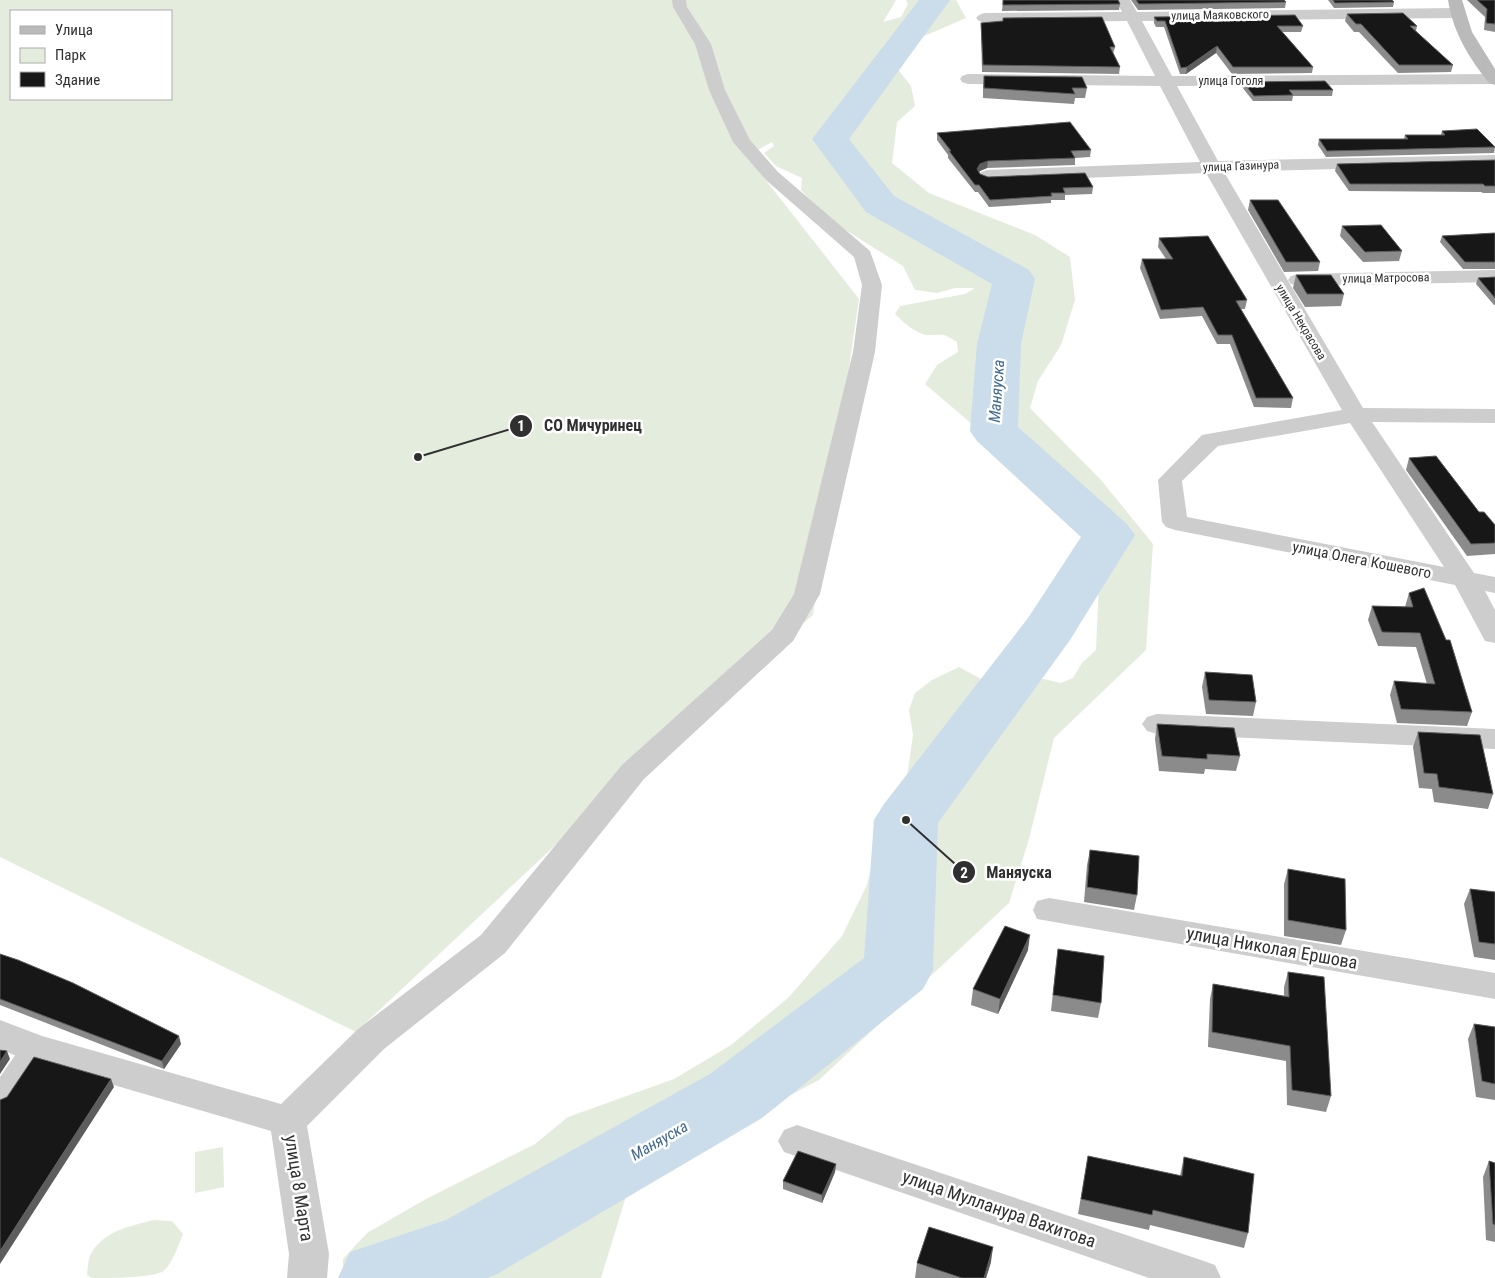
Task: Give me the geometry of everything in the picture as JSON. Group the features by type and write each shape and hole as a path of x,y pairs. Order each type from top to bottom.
{"main road":[{"path":"1456,6 1468,40 1479,60 1495,79"}],"street":[{"path":"0,1034 34,1048 288,1122 371,1039 493,944 633,772 783,635 806,594 864,352 872,285 864,255 772,176 742,142 717,90 703,44 680,7 679,0"},
{"name":"улица Маяковского","path":"984,18 1128,8 1456,6"},
{"name":"улица Некрасова","path":"1128,8 1212,167 1276,280 1356,415 1466,581 1495,634"},
{"name":"улица Гоголя","path":"968,79 1167,81 1495,79"},
{"name":"улица Газинура","path":"987,176 1212,167 1495,160"},
{"name":"улица Матросова","path":"1276,280 1495,276"},
{"path":"1356,415 1495,416"},
{"name":"улица Олега Кошевого","path":"1356,415 1210,440 1170,480 1175,522 1466,581 1495,585"},
{"path":"1157,724 1495,739"},
{"name":"улица Николая Ершова","path":"1049,910 1495,986"},
{"name":"улица 8 Марта","path":"288,1122 308,1266"},
{"name":"улица Мулланура Вахитова","path":"797,1141 1201,1278"}],"lane":[{"path":"0,1097 34,1048"}],"green space":[{"path":"0,0 896,0 883,22 901,17 908,4 906,0 956,0 966,18 885,53 911,86 915,106 897,122 892,163 929,193 1035,235 1070,257 1075,300 1061,345 1038,381 1030,408 1101,480 1153,544 1146,650 1054,738 1029,839 1009,903 819,1080 631,1180 601,1278 343,1278 343,1259 367,1233 426,1199 535,1144 568,1117 674,1079 731,1045 788,998 842,936 867,885 879,832 907,777 913,735 909,710 915,693 932,680 959,667 981,679 994,681 1044,679 1061,683 1073,678 1082,663 1096,650 1099,581 1104,566 1088,533 1066,504 925,384 937,365 958,352 957,342 945,335 928,335 914,330 895,314 900,306 965,294 975,288 955,288 937,293 915,290 903,266 836,224 820,211 801,190 802,178 776,166 764,153 774,146 772,142 747,156 859,299 813,615 660,747 356,1032 0,857"},
{"path":"223,1147 224,1187 195,1193 195,1152"},
{"path":"154,1220 172,1221 183,1234 169,1265 162,1272 128,1277 92,1278 87,1275 91,1254 104,1239 120,1230"}],"building":[{"path":"1003,0 1118,0 1120,4 1003,5"},
{"path":"1136,0 1284,0 1286,2 1139,4"},
{"path":"1333,0 1392,0 1394,2 1335,3"},
{"path":"1477,0 1495,0 1495,24 1486,23 1487,9"},
{"path":"1403,13 1417,26 1410,26 1453,65 1399,65 1361,24 1356,24 1347,14"},
{"path":"1295,15 1303,26 1277,26 1313,67 1233,67 1217,46 1187,67 1181,68 1165,21 1157,21 1154,17"},
{"path":"1102,17 1115,47 1110,47 1120,67 983,65 981,23 1003,21 1003,18"},
{"path":"984,76 1082,77 1087,88 1072,88 1075,94 984,88"},
{"path":"1325,81 1333,90 1289,90 1293,95 1254,96 1243,82"},
{"path":"1070,122 1091,150 1071,151 1075,158 988,161 980,164 977,169 980,174 988,177 1085,173 1093,187 1063,188 1065,193 1051,193 1052,196 990,200 979,185 975,185 937,133"},
{"path":"1477,129 1495,147 1327,151 1319,139 1408,139 1405,135 1445,135 1442,131"},
{"path":"1495,160 1495,186 1485,186 1483,184 1350,184 1337,164"},
{"path":"1250,200 1278,200 1320,262 1286,262"},
{"path":"1381,225 1402,251 1365,252 1342,226"},
{"path":"1495,233 1495,262 1465,262 1442,236"},
{"path":"1208,236 1247,300 1236,301 1293,398 1256,398 1232,335 1218,335 1203,307 1161,310 1142,259 1173,259 1159,238"},
{"path":"1296,275 1331,275 1344,294 1307,294"},
{"path":"1495,277 1495,298 1478,278"},
{"path":"1436,456 1479,512 1484,512 1495,525 1495,543 1471,544 1409,458"},
{"path":"1424,588 1446,640 1450,640 1472,712 1401,709 1394,681 1435,684 1420,633 1382,632 1372,606 1413,607 1409,593"},
{"path":"1205,672 1252,675 1256,702 1209,700"},
{"path":"1157,724 1234,728 1240,756 1207,754 1207,759 1162,756"},
{"path":"1418,732 1480,735 1493,794 1439,787 1437,774 1424,773"},
{"path":"1090,850 1139,856 1137,895 1087,887"},
{"path":"1288,869 1345,879 1346,930 1288,920"},
{"path":"1470,889 1495,892 1495,944 1479,942"},
{"path":"1005,926 1030,935 1000,999 973,989"},
{"path":"1058,949 1104,956 1101,1003 1053,995"},
{"path":"0,954 73,983 179,1036 162,1061 0,999"},
{"path":"1288,972 1324,977 1331,1096 1292,1090 1290,1046 1212,1032 1213,984 1289,997"},
{"path":"1474,1024 1495,1027 1495,1084 1482,1081"},
{"path":"0,1050 7,1051 0,1062"},
{"path":"34,1057 111,1079 0,1251 0,1100 7,1097"},
{"path":"798,1151 836,1164 822,1195 783,1181"},
{"path":"1088,1156 1182,1176 1184,1157 1254,1174 1248,1233 1153,1210 1152,1215 1081,1199"},
{"path":"1489,1161 1495,1163 1495,1225 1493,1224"},
{"path":"929,1227 993,1247 984,1278 962,1278 917,1263"}],"waterway":[{"name":"Маняуска","path":"379,1278 468,1249 736,1096 898,970 906,820 1050,628 1109,535 994,431 999,344 1014,279 880,204 830,139 935,0"}],"place":[{"name":"СО Мичуринец","path":"418,457"},
{"name":"Маняуска","path":"906,820"}]}
